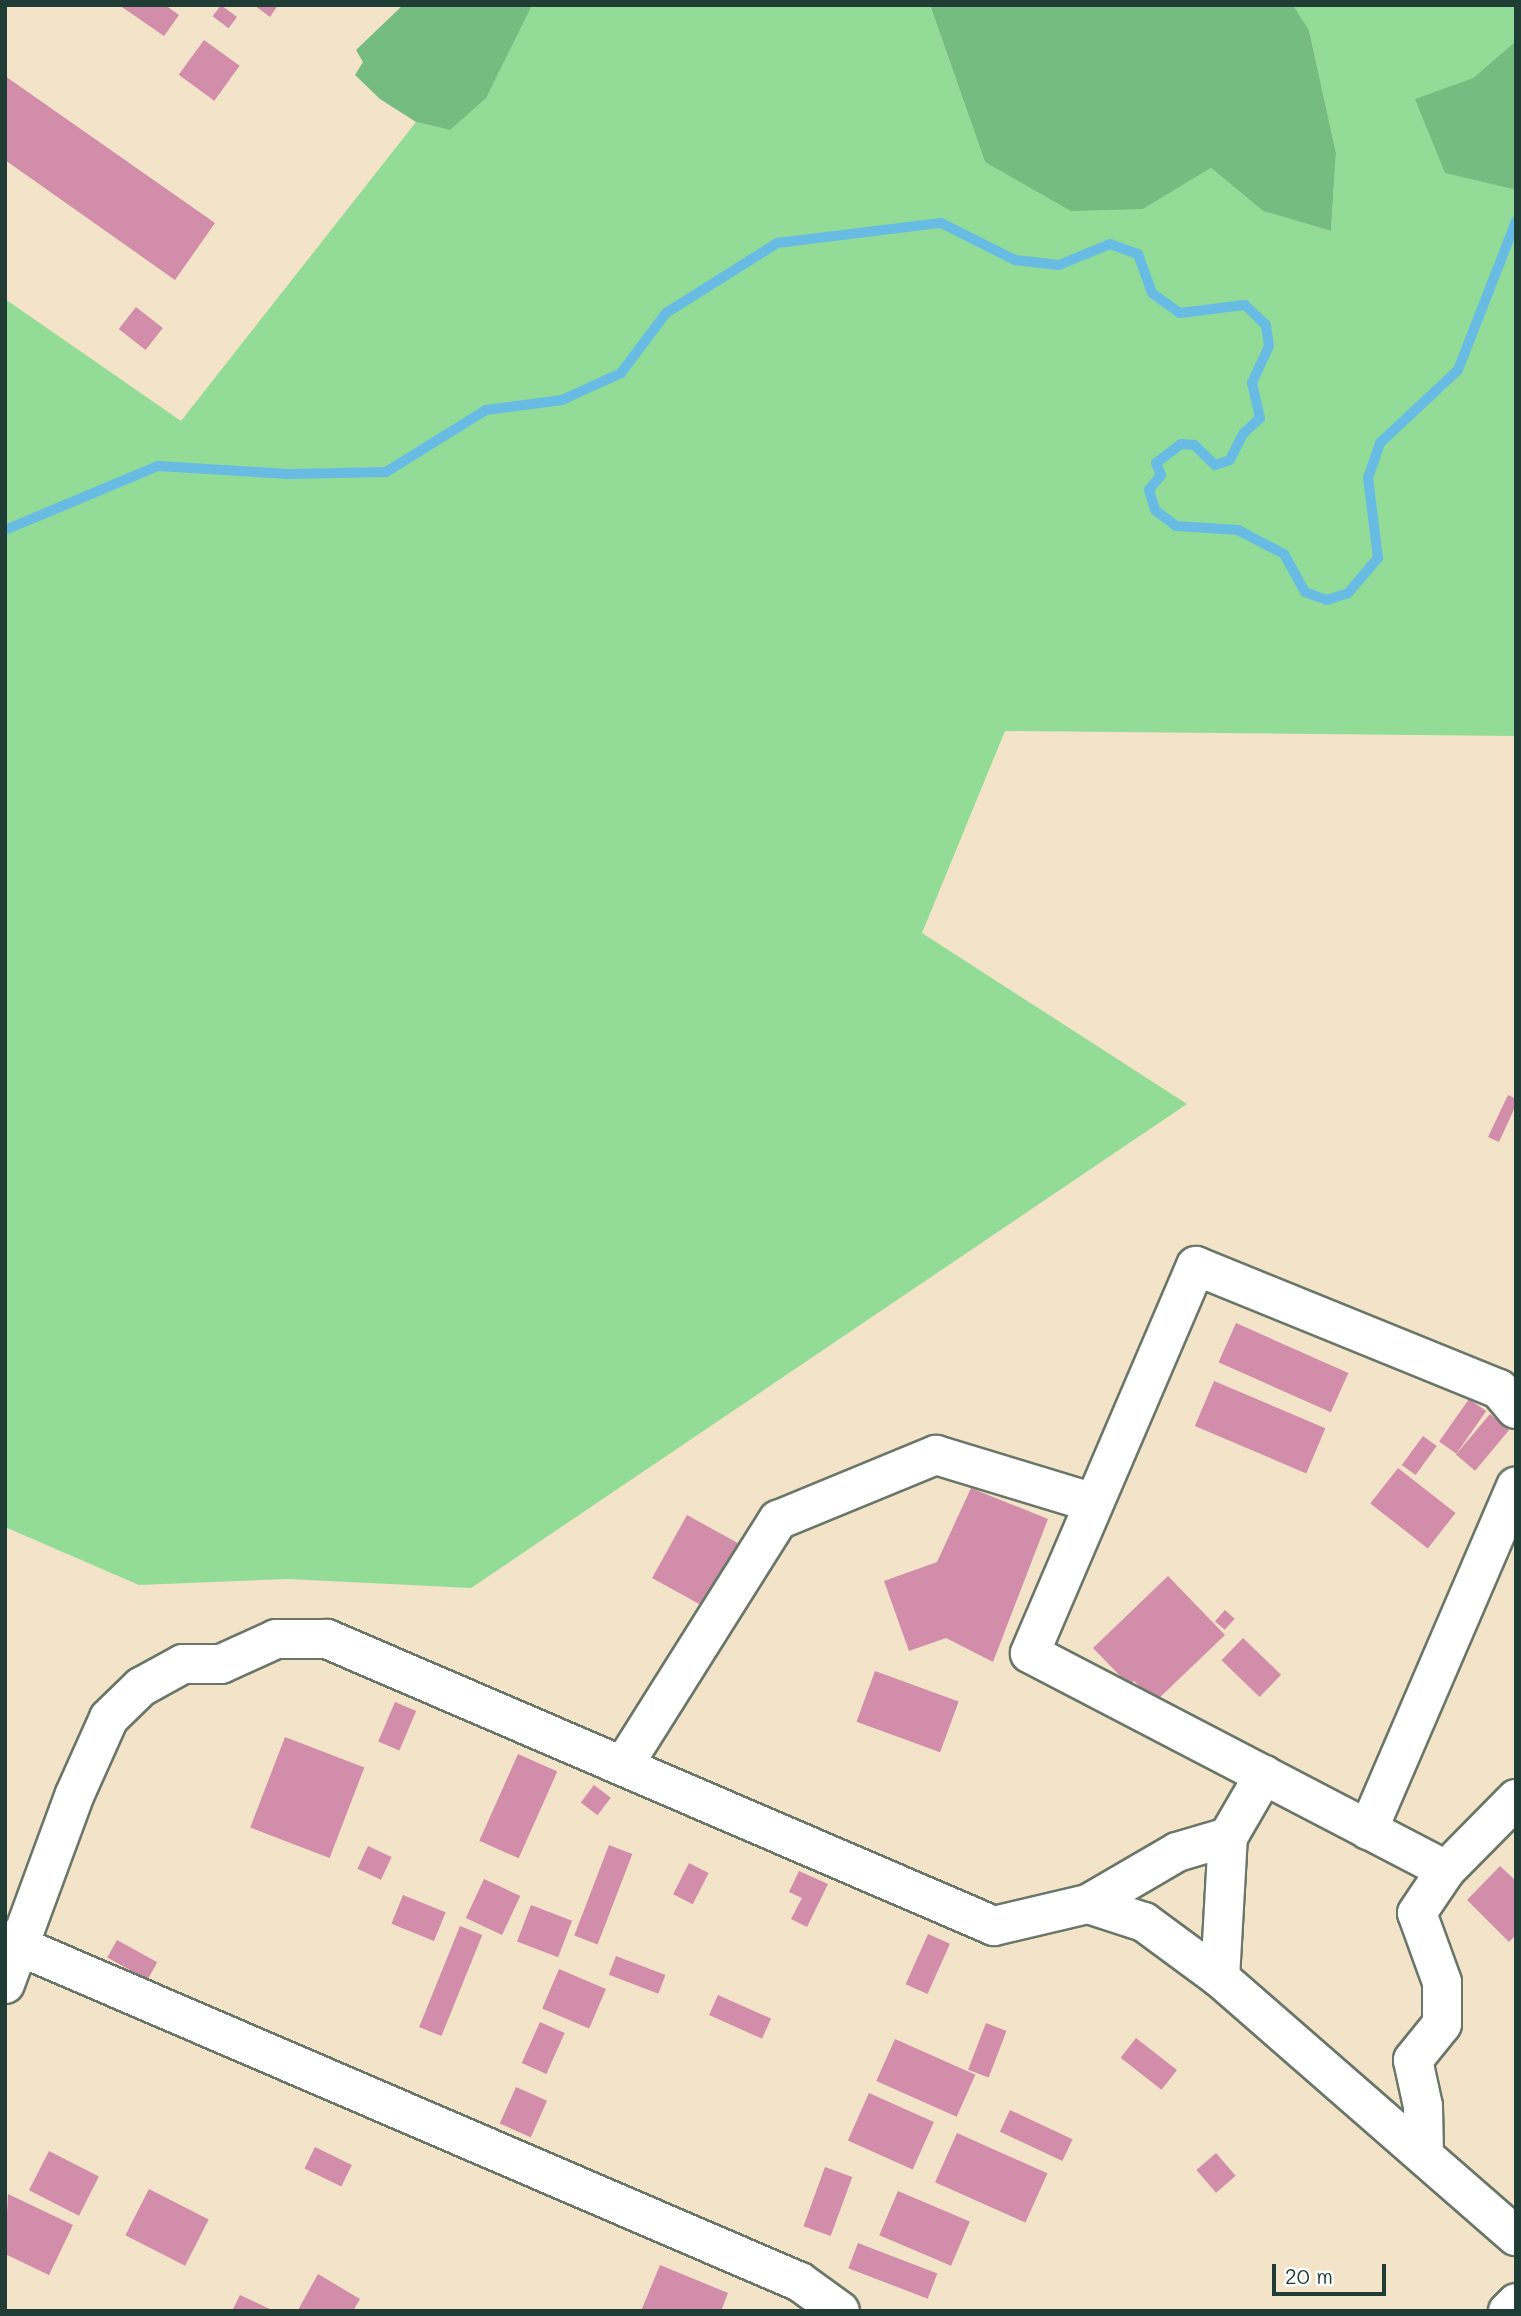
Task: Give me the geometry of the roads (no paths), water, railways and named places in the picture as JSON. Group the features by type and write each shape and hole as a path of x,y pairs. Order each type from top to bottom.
{"street":[{"path":"1446,1870 1030,1653 1196,1266 1499,1389 1516,1409"},
{"path":"623,1766 778,1520 936,1455 1094,1503"},
{"path":"1368,1830 1516,1487"},
{"path":"5,1984 13,1944 109,1718 141,1687 183,1664 220,1664 276,1639 327,1639 994,1926 1088,1904 1177,1852 1228,1837"},
{"path":"1220,1978 1228,1837 1264,1775"},
{"path":"1424,2155 1423,2106 1413,2060 1442,2024 1442,1982 1417,1913 1446,1870 1516,1799"},
{"path":"1088,1904 1144,1922 1220,1978 1516,2236"},
{"path":"13,1944 800,2282 841,2311"},
{"path":"1508,2311 1516,2304"}],"waterway":[{"path":"5,530 158,466 289,474 386,472 486,410 562,400 621,373 666,313 777,243 941,223 1015,260 1059,265 1110,244 1138,254 1152,293 1180,313 1245,305 1266,325 1269,346 1252,383 1260,418 1243,434 1230,460 1215,465 1194,445 1181,444 1156,463 1161,475 1149,490 1155,510 1176,526 1238,530 1284,554 1305,592 1327,600 1348,593 1378,558 1368,478 1380,443 1458,370 1516,221"}]}
